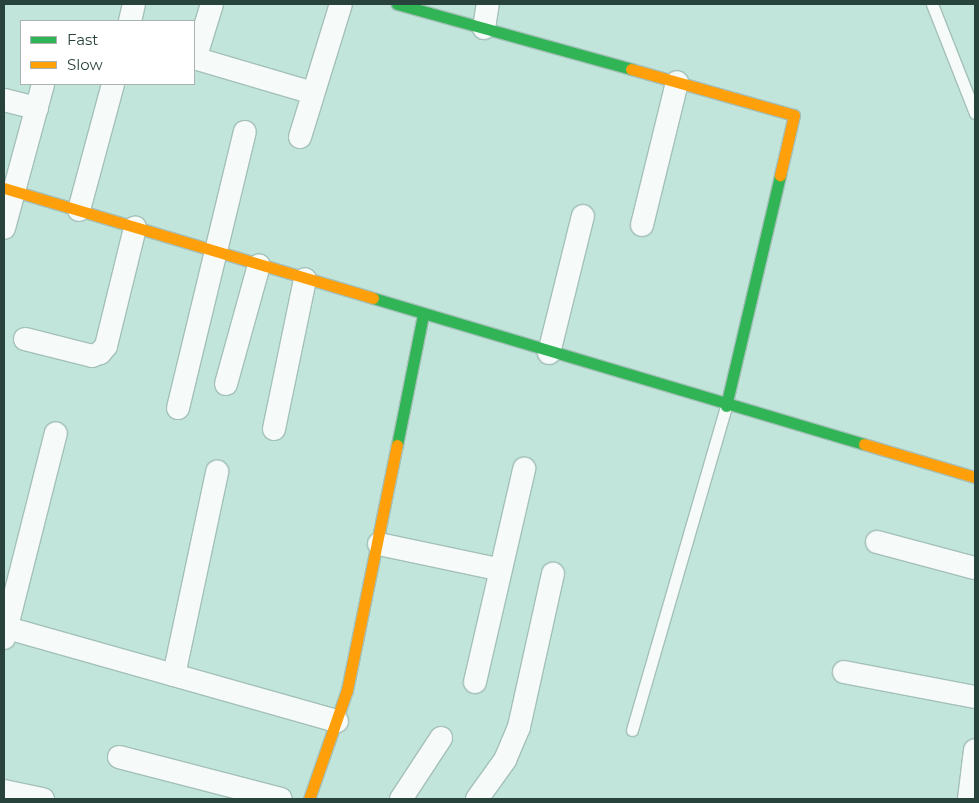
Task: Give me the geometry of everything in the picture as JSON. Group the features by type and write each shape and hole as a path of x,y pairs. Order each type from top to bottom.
{"street":[{"path":"130,20 134,4"},
{"path":"195,56 212,4"},
{"path":"300,137 341,4"},
{"path":"397,4 794,115 726,406"},
{"path":"484,28 488,4"},
{"path":"195,59 313,93"},
{"path":"642,225 677,82"},
{"path":"4,228 9,189 37,108 43,85"},
{"path":"78,210 113,85"},
{"path":"4,100 37,108"},
{"path":"178,408 245,132"},
{"path":"9,189 726,406 975,477"},
{"path":"549,353 583,216"},
{"path":"25,339 92,356 100,353 106,346 136,228"},
{"path":"226,384 259,265"},
{"path":"274,429 305,279"},
{"path":"309,799 337,722 379,544 424,315"},
{"path":"56,433 5,630 174,675 337,722"},
{"path":"475,682 498,569 524,469"},
{"path":"174,675 217,472"},
{"path":"878,542 975,568"},
{"path":"379,544 498,569"},
{"path":"477,799 505,760 519,727 553,574"},
{"path":"844,672 975,698"},
{"path":"401,799 441,738"},
{"path":"970,799 975,750"},
{"path":"119,757 281,799"},
{"path":"4,791 43,799"}],"lane":[{"path":"932,4 975,113"},
{"path":"632,730 726,406"}],"traffic: fast":[{"path":"397,4 631,69"},
{"path":"726,406 780,175"},
{"path":"373,298 864,444"},
{"path":"397,445 423,315"}],"traffic: slow":[{"path":"631,69 794,115 780,175"},
{"path":"4,188 373,298"},
{"path":"864,444 975,477"},
{"path":"309,799 347,690 397,445"}]}
